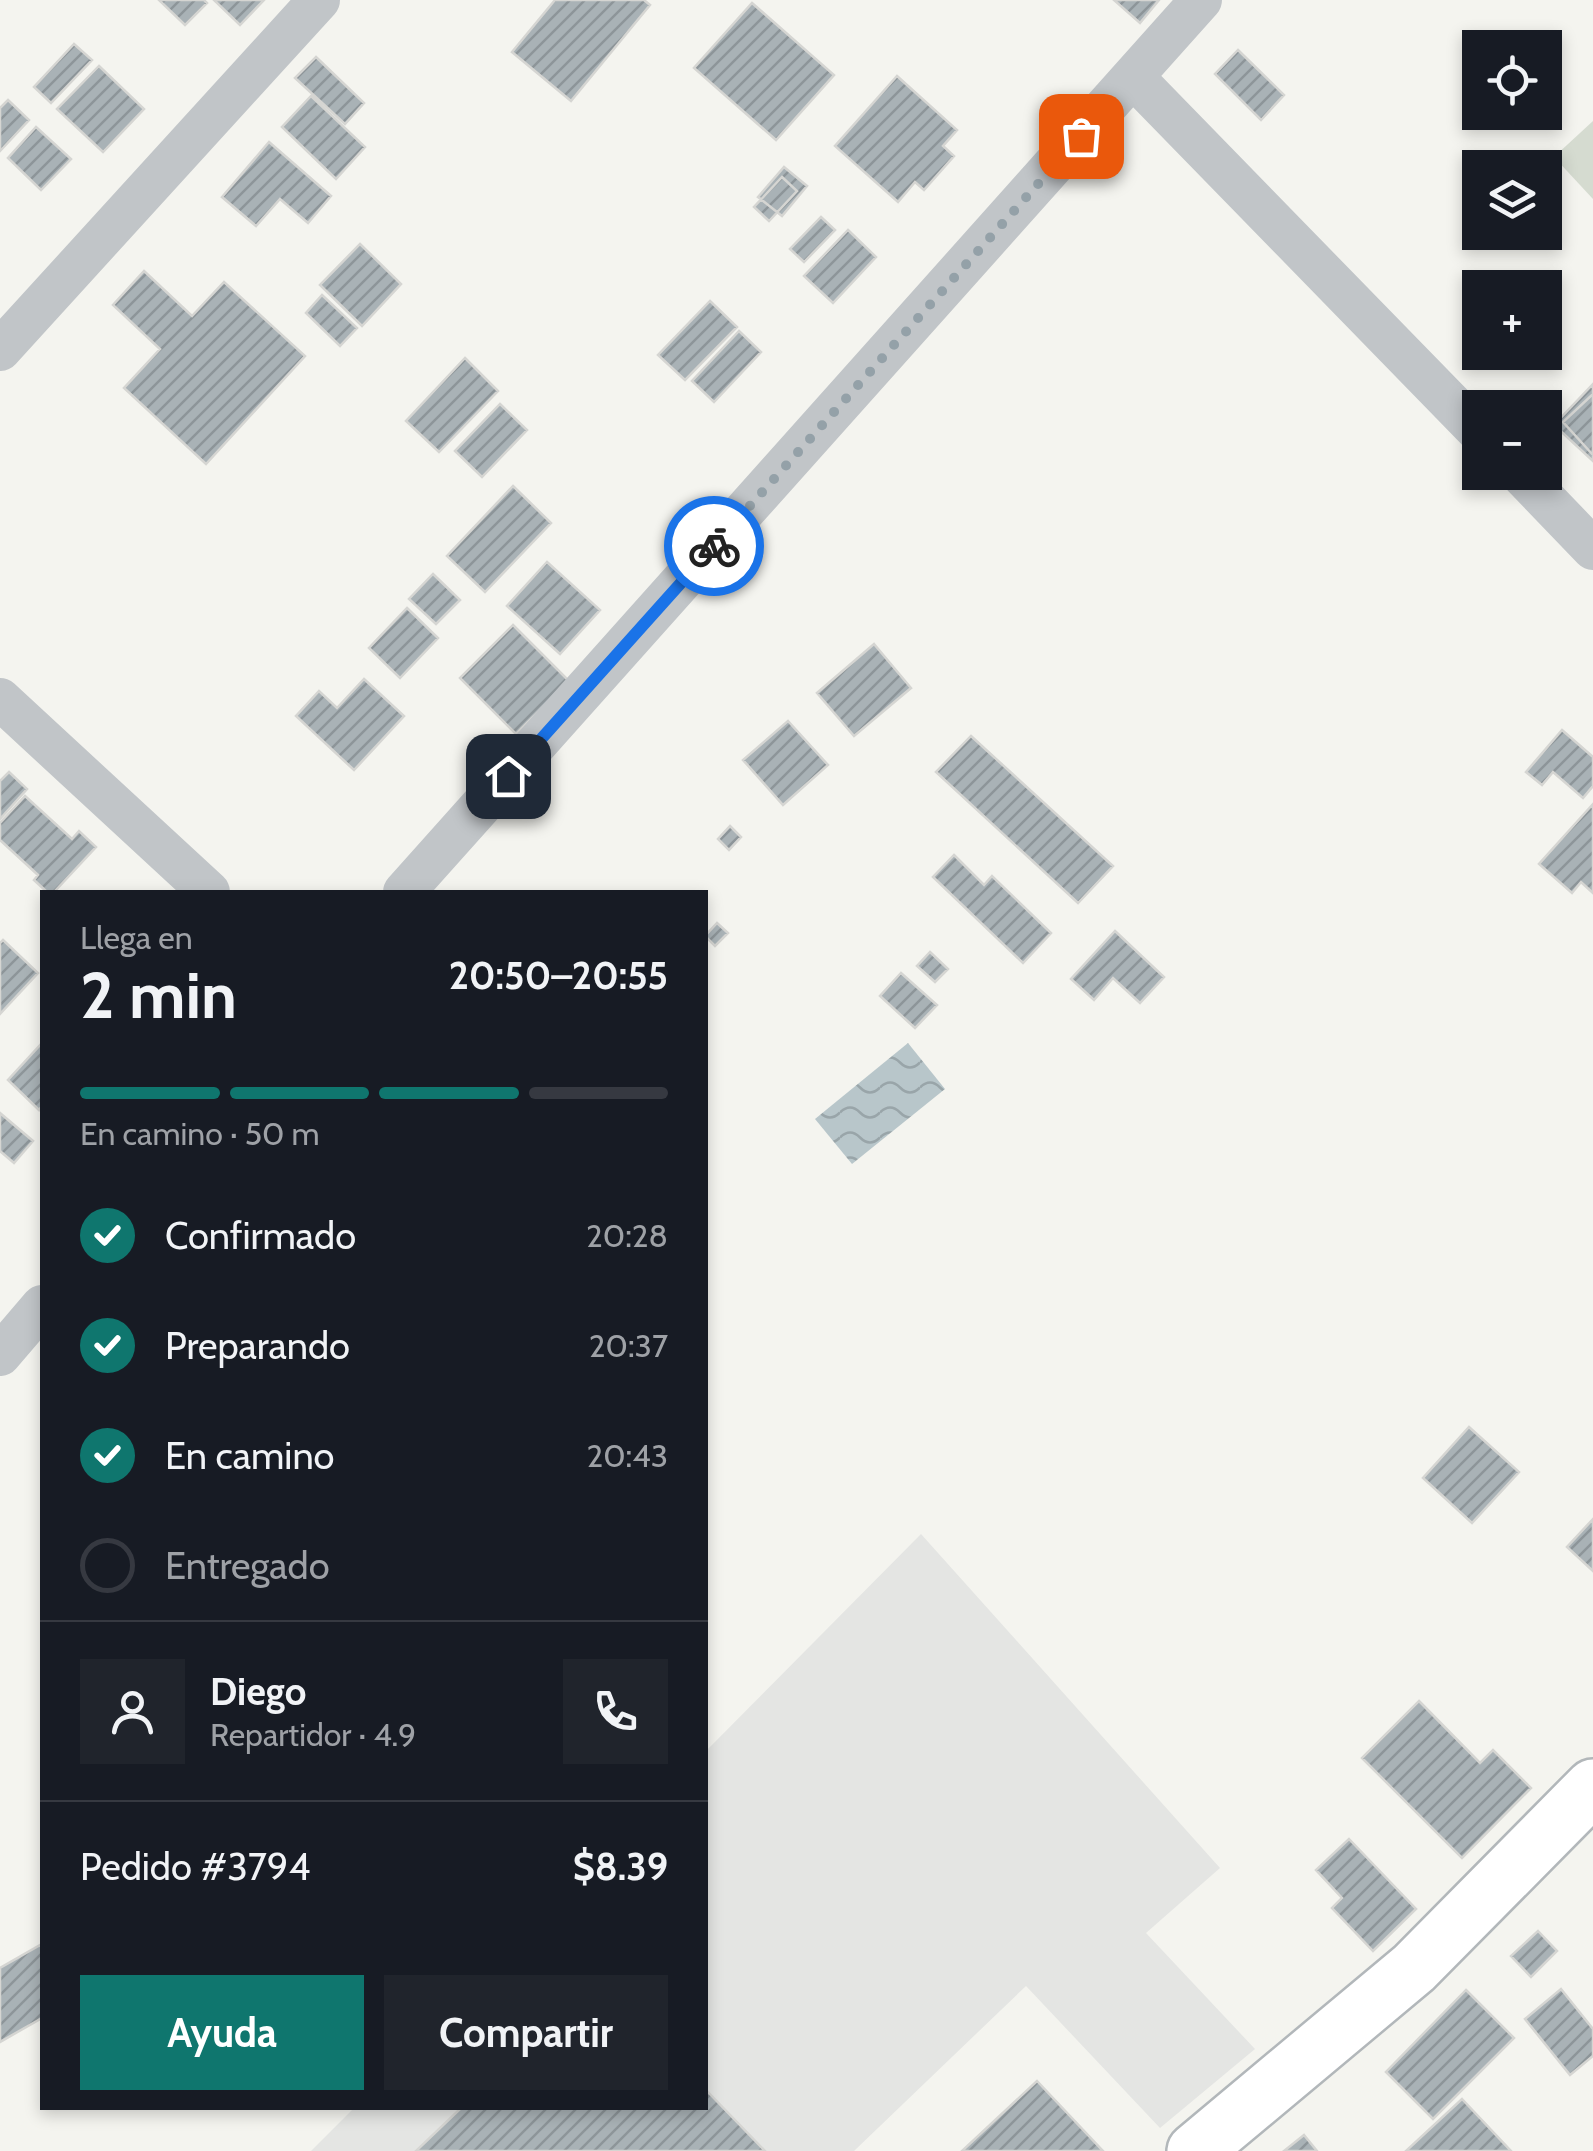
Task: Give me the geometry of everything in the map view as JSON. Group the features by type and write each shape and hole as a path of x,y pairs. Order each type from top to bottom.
{"main road":[{"path":"1195,2151 1414,1968 1593,1788"}],"street":[{"path":"0,350 319,0"},
{"path":"406,890 1201,0"},
{"path":"1133,77 1462,415"},
{"path":"1536,490 1593,549"},
{"path":"0,699 208,890"},
{"path":"0,1355 40,1308"}],"shaded area":[{"path":"1593,121 1593,199 1562,166 1562,150"},
{"path":"921,1534 1220,1868 1146,1933 1255,2049 1160,2128 1026,1986 854,2151 311,2151 352,2110 708,2110 708,1749"}],"water":[{"path":"908,1043 945,1089 852,1164 815,1119"}],"building":[{"path":"159,0 204,0 207,3 185,25"},
{"path":"214,0 264,0 240,25"},
{"path":"555,0 644,0 650,5 571,101 512,52"},
{"path":"1114,0 1159,0 1140,23"},
{"path":"752,3 834,75 776,140 694,68"},
{"path":"74,44 92,60 51,103 34,87"},
{"path":"1238,50 1284,95 1261,120 1215,74"},
{"path":"316,57 364,103 345,124 295,78"},
{"path":"99,66 144,109 103,152 57,109"},
{"path":"897,76 957,130 943,146 954,156 924,190 915,182 898,202 835,146"},
{"path":"311,96 365,147 336,179 282,127"},
{"path":"8,100 29,120 0,151 0,108"},
{"path":"36,127 71,159 41,190 8,158"},
{"path":"269,142 331,196 308,223 280,199 256,226 222,197"},
{"path":"784,167 807,186 782,216 758,197"},
{"path":"782,177 797,191 769,221 754,207"},
{"path":"821,217 835,230 804,262 790,249"},
{"path":"848,230 876,257 833,303 804,276"},
{"path":"360,244 401,284 362,326 320,285"},
{"path":"144,271 192,316 224,282 305,356 206,464 124,388 160,349 113,305"},
{"path":"322,295 357,328 340,346 306,313"},
{"path":"710,301 737,327 685,380 658,355"},
{"path":"739,331 761,352 714,402 692,381"},
{"path":"465,358 498,391 439,452 406,421"},
{"path":"1593,384 1593,461 1562,432 1562,417"},
{"path":"1593,394 1593,455 1563,422"},
{"path":"500,404 527,430 482,477 455,451"},
{"path":"513,486 551,523 485,592 447,556"},
{"path":"547,562 600,610 560,654 507,606"},
{"path":"433,574 460,600 436,624 409,599"},
{"path":"407,608 438,638 400,678 369,648"},
{"path":"513,625 569,681 516,734 460,678"},
{"path":"874,644 911,688 854,736 817,693"},
{"path":"364,679 404,716 354,770 296,716 319,691 337,708"},
{"path":"788,721 828,765 783,805 743,760"},
{"path":"1562,730 1593,757 1593,786 1583,798 1553,772 1542,785 1526,772"},
{"path":"971,736 1113,866 1078,903 936,772"},
{"path":"9,772 27,789 0,819 0,781"},
{"path":"25,796 72,839 79,831 96,847 56,890 45,890 34,880 38,875 0,840 0,823"},
{"path":"1593,804 1593,893 1581,882 1572,893 1539,864"},
{"path":"730,826 741,837 729,850 718,839"},
{"path":"954,855 984,885 992,876 1051,933 1023,963 933,877"},
{"path":"717,923 728,933 715,946 708,933"},
{"path":"1115,931 1164,977 1140,1003 1113,978 1094,1000 1071,979"},
{"path":"3,940 38,973 0,1014 0,943"},
{"path":"930,952 948,969 935,982 917,966"},
{"path":"901,973 937,1005 915,1028 880,996"},
{"path":"40,1045 39,1110 8,1080"},
{"path":"0,1113 33,1141 14,1163 0,1151"},
{"path":"1469,1427 1519,1472 1472,1523 1423,1478"},
{"path":"1593,1519 1593,1571 1567,1547"},
{"path":"1419,1701 1480,1763 1493,1750 1531,1788 1462,1858 1362,1758"},
{"path":"1349,1839 1416,1909 1373,1951 1332,1908 1342,1898 1316,1870"},
{"path":"1538,1931 1557,1951 1531,1977 1511,1956"},
{"path":"40,1945 40,2019 0,2042 0,1968"},
{"path":"1561,1989 1593,2029 1593,2056 1570,2075 1525,2019"},
{"path":"1466,1990 1514,2038 1433,2119 1386,2072"},
{"path":"1037,2081 1103,2151 962,2151"},
{"path":"708,2092 765,2151 416,2151 459,2110 708,2110"},
{"path":"1462,2099 1511,2151 1406,2151"},
{"path":"1304,2135 1317,2151 1284,2151"}],"way so far":[{"path":"714,546 1081,136"}],"route":[{"path":"508,776 714,546"}]}
